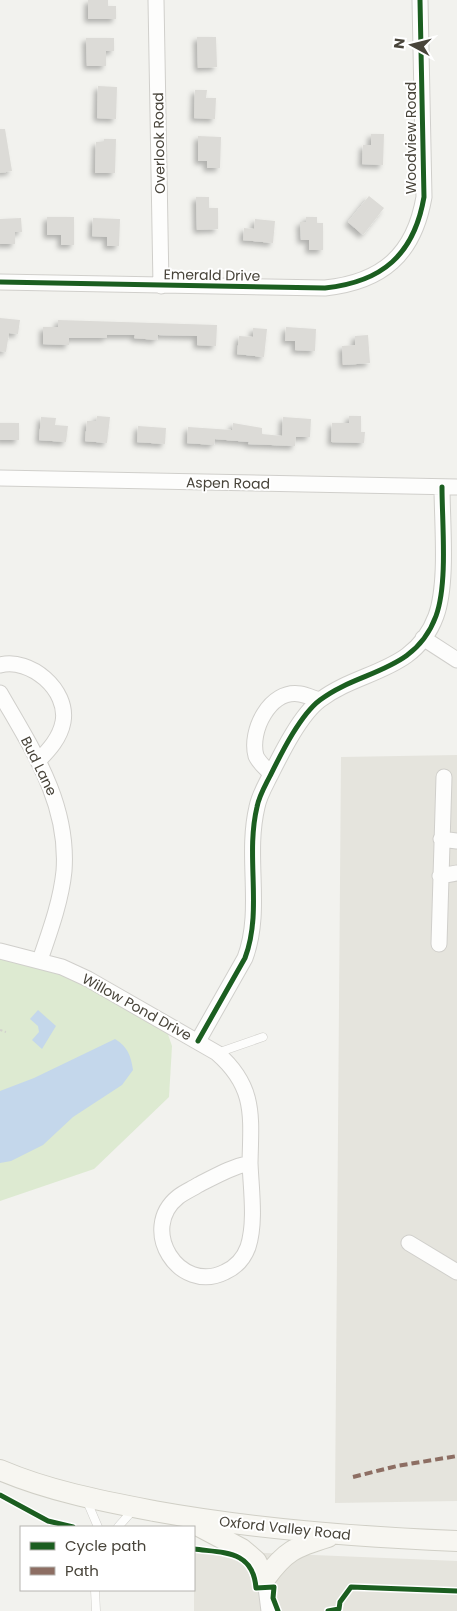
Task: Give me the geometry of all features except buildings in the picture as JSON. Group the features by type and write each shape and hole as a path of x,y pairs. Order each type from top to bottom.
{"main road":[{"name":"Oxford Valley Road","path":"0,1470 85,1498 178,1515 336,1535 457,1542"},
{"path":"178,1515 242,1549 256,1561 265,1579 279,1559 294,1549 336,1535"}],"street":[{"name":"Overlook Road","path":"156,0 161,286"},
{"name":"Woodview Road","path":"409,244 421,214 424,188 420,0"},
{"name":"Emerald Drive","path":"0,282 324,288 345,286 374,276 388,266 409,244"},
{"name":"Aspen Road","path":"0,478 457,487"},
{"name":"Willow Pond Drive","path":"0,951 40,960 88,979 198,1041 250,944 253,926 254,825 260,798 271,774 298,727 318,700 339,688 390,667 413,651 436,614 440,599 442,487"},
{"path":"422,638 457,660"},
{"path":"0,665 14,663 31,668 43,677 60,699 63,713 60,732 53,746 38,761"},
{"name":"Bud Lane","path":"0,693 47,776 57,804 65,850 61,889 40,960"},
{"path":"271,774 257,758 255,748 256,731 260,719 276,702 290,695 299,694 318,700"},
{"path":"438,944 444,777"},
{"path":"441,839 457,841"},
{"path":"440,876 457,873"},
{"path":"198,1041 217,1053 230,1065 246,1090 251,1113 251,1235 244,1256 230,1269 220,1274 204,1277 183,1270 169,1257 162,1238 162,1223 167,1211 179,1196 232,1167 250,1163"},
{"path":"409,1242 457,1272"},
{"path":"265,1579 269,1611"}],"lane":[{"path":"217,1053 263,1037"},
{"path":"85,1498 98,1526"},
{"path":"119,1526 135,1507"},
{"path":"95,1591 96,1611"}],"path":[{"path":"0,1030 6,1032"}],"shaded area":[{"path":"457,755 457,1501 335,1503 341,757"},
{"path":"195,1550 457,1561 457,1611 194,1611"}],"green space":[{"path":"0,951 40,960 164,1023 172,1046 169,1097 94,1169 0,1201"}],"water":[{"path":"38,1010 56,1026 42,1049 32,1040 39,1032 38,1026 30,1019"},
{"path":"115,1039 128,1052 133,1070 122,1085 73,1117 43,1145 11,1161 0,1163 0,1091 34,1078"}],"marked path":[{"path":"353,1477 397,1466 457,1456"}],"cycle path":[{"path":"0,282 325,288 345,285 379,272 403,250 412,235 424,197 420,0"},
{"path":"198,1041 245,958 253,921 253,845 257,807 262,791 285,746 305,715 320,700 352,682 386,668 415,649 427,635 436,616 440,602 443,570 442,487"},
{"path":"0,1495 48,1521 69,1526"},
{"path":"195,1549 226,1553 243,1560 249,1566 254,1576 256,1588 274,1587 273,1598 278,1611"},
{"path":"328,1611 339,1609 340,1602 351,1587 457,1591"}]}
